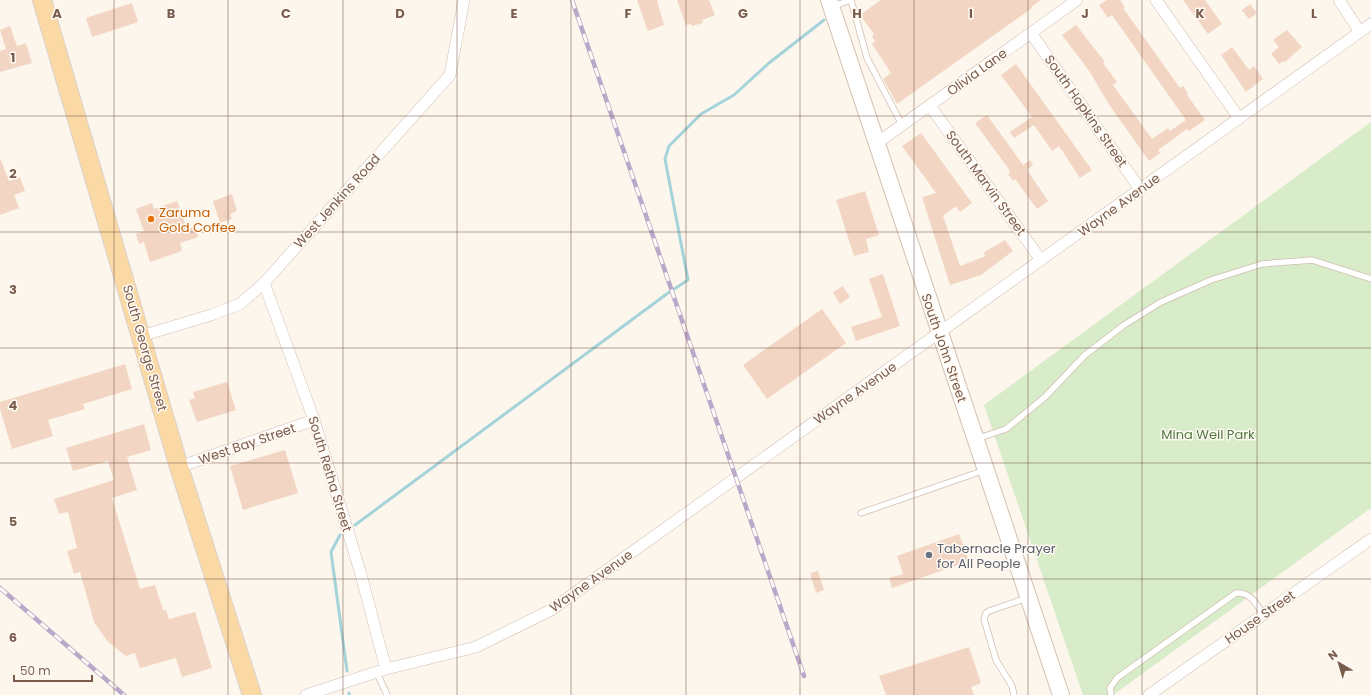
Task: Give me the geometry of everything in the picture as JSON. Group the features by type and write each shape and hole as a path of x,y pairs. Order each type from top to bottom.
{"main road":[{"name":"South George Street","path":"42,0 142,336 179,467 252,695"}],"street":[{"name":"West Jenkins Road","path":"142,336 211,315 240,304 264,283 450,75 464,0"},
{"name":"Olivia Lane","path":"877,142 930,106 1077,0"},
{"path":"1156,0 1239,118"},
{"path":"1339,0 1360,32"},
{"name":"South John Street","path":"830,4 877,142 939,334 976,439 1061,695"},
{"name":"Wayne Avenue","path":"306,695 381,671 476,646 551,610 1371,24"},
{"name":"South Hopkins Street","path":"1031,33 1140,189"},
{"name":"South Marvin Street","path":"930,106 1042,260"},
{"name":"South Retha Street","path":"264,283 314,420 360,571 381,671"},
{"name":"West Bay Street","path":"179,467 314,420"},
{"name":"House Street","path":"1149,695 1371,539"}],"lane":[{"path":"830,4 851,0 867,58 902,125"},
{"path":"976,439 1006,429 1045,397 1085,355 1124,325 1161,302 1211,280 1262,264 1312,260 1371,279"},
{"path":"861,513 986,469"},
{"path":"1111,695 1110,688 1117,678 1236,593 1247,594 1253,599 1264,614"},
{"path":"1014,695 1012,686 996,660 984,619 986,613 989,611 1028,598"},
{"path":"381,671 387,695"}],"green space":[{"name":"Mina Weil Park","path":"1371,122 1371,508 1113,695 1083,695 984,405"}],"building":[{"path":"637,0 657,0 664,25 648,31"},
{"path":"677,0 709,0 715,15 702,20 703,23 692,26 691,24 686,25"},
{"path":"881,0 1041,0 1031,7 1032,8 897,104 883,79 891,73 872,44 875,41 872,36 874,34 860,15"},
{"path":"1107,0 1120,0 1125,7 1123,8 1180,88 1183,86 1188,93 1187,95 1205,120 1189,131 1187,129 1158,150 1160,153 1149,161 1108,103 1090,72 1062,35 1076,25 1105,62 1103,63 1117,82 1113,85 1152,139 1168,128 1170,131 1186,120 1112,15 1108,18 1099,5"},
{"path":"1183,0 1205,0 1222,24 1208,34"},
{"path":"132,3 138,22 92,37 86,18"},
{"path":"1250,4 1257,13 1249,19 1242,10"},
{"path":"10,26 17,46 26,43 32,63 0,72 0,51 6,49 0,30"},
{"path":"1287,30 1302,47 1285,62 1284,61 1279,64 1271,54 1279,47 1273,40"},
{"path":"1232,47 1249,70 1254,66 1263,79 1246,92 1221,55"},
{"path":"1016,64 1092,170 1080,178 1059,146 1052,151 1034,125 1014,138 1010,132 1032,117 1001,75"},
{"path":"987,115 1023,165 1030,160 1033,165 1027,170 1048,201 1037,209 1015,179 1013,181 1008,174 1010,173 1008,168 975,123"},
{"path":"921,133 972,203 960,212 956,206 943,216 960,266 986,256 983,253 1005,240 1013,251 981,275 950,285 922,197 936,193 902,146"},
{"path":"0,158 9,181 20,177 25,191 14,195 19,208 0,215"},
{"path":"865,191 879,235 866,239 869,252 854,256 836,200"},
{"path":"232,194 237,211 230,214 232,219 220,223 213,201"},
{"path":"177,201 187,229 195,227 198,237 180,243 182,251 150,262 144,242 139,244 136,234 144,231 136,209 152,203 154,209"},
{"path":"883,274 900,326 856,341 851,327 882,317 869,279"},
{"path":"843,286 850,297 840,304 833,292"},
{"path":"822,309 846,343 767,399 743,365"},
{"path":"125,364 132,389 83,404 85,409 48,420 53,436 12,449 0,409 0,402"},
{"path":"227,382 236,410 197,422 189,400 195,398 193,392"},
{"path":"144,424 151,450 127,457 137,490 112,498 140,589 155,585 163,610 166,610 169,619 195,612 212,668 182,677 176,658 140,668 135,653 126,656 108,642 94,622 80,572 74,574 67,551 77,548 68,512 59,514 54,499 114,480 108,461 73,471 66,448"},
{"path":"285,450 298,493 243,510 230,466"},
{"path":"959,534 969,561 892,588 889,578 903,574 897,556"},
{"path":"818,571 824,590 816,593 810,573"},
{"path":"969,647 981,683 971,687 974,695 886,695 879,676"}],"waterway":[{"path":"355,525 668,293 688,280 665,159 669,146 701,114 734,95 769,63 824,20"},
{"path":"340,535 331,552 347,671"}],"railway":[{"path":"572,0 804,676"},
{"path":"0,588 124,695"}],"place":[{"name":"Zaruma Gold Coffee","path":"151,219"},
{"name":"Tabernacle Prayer for All People","path":"929,555"}]}
